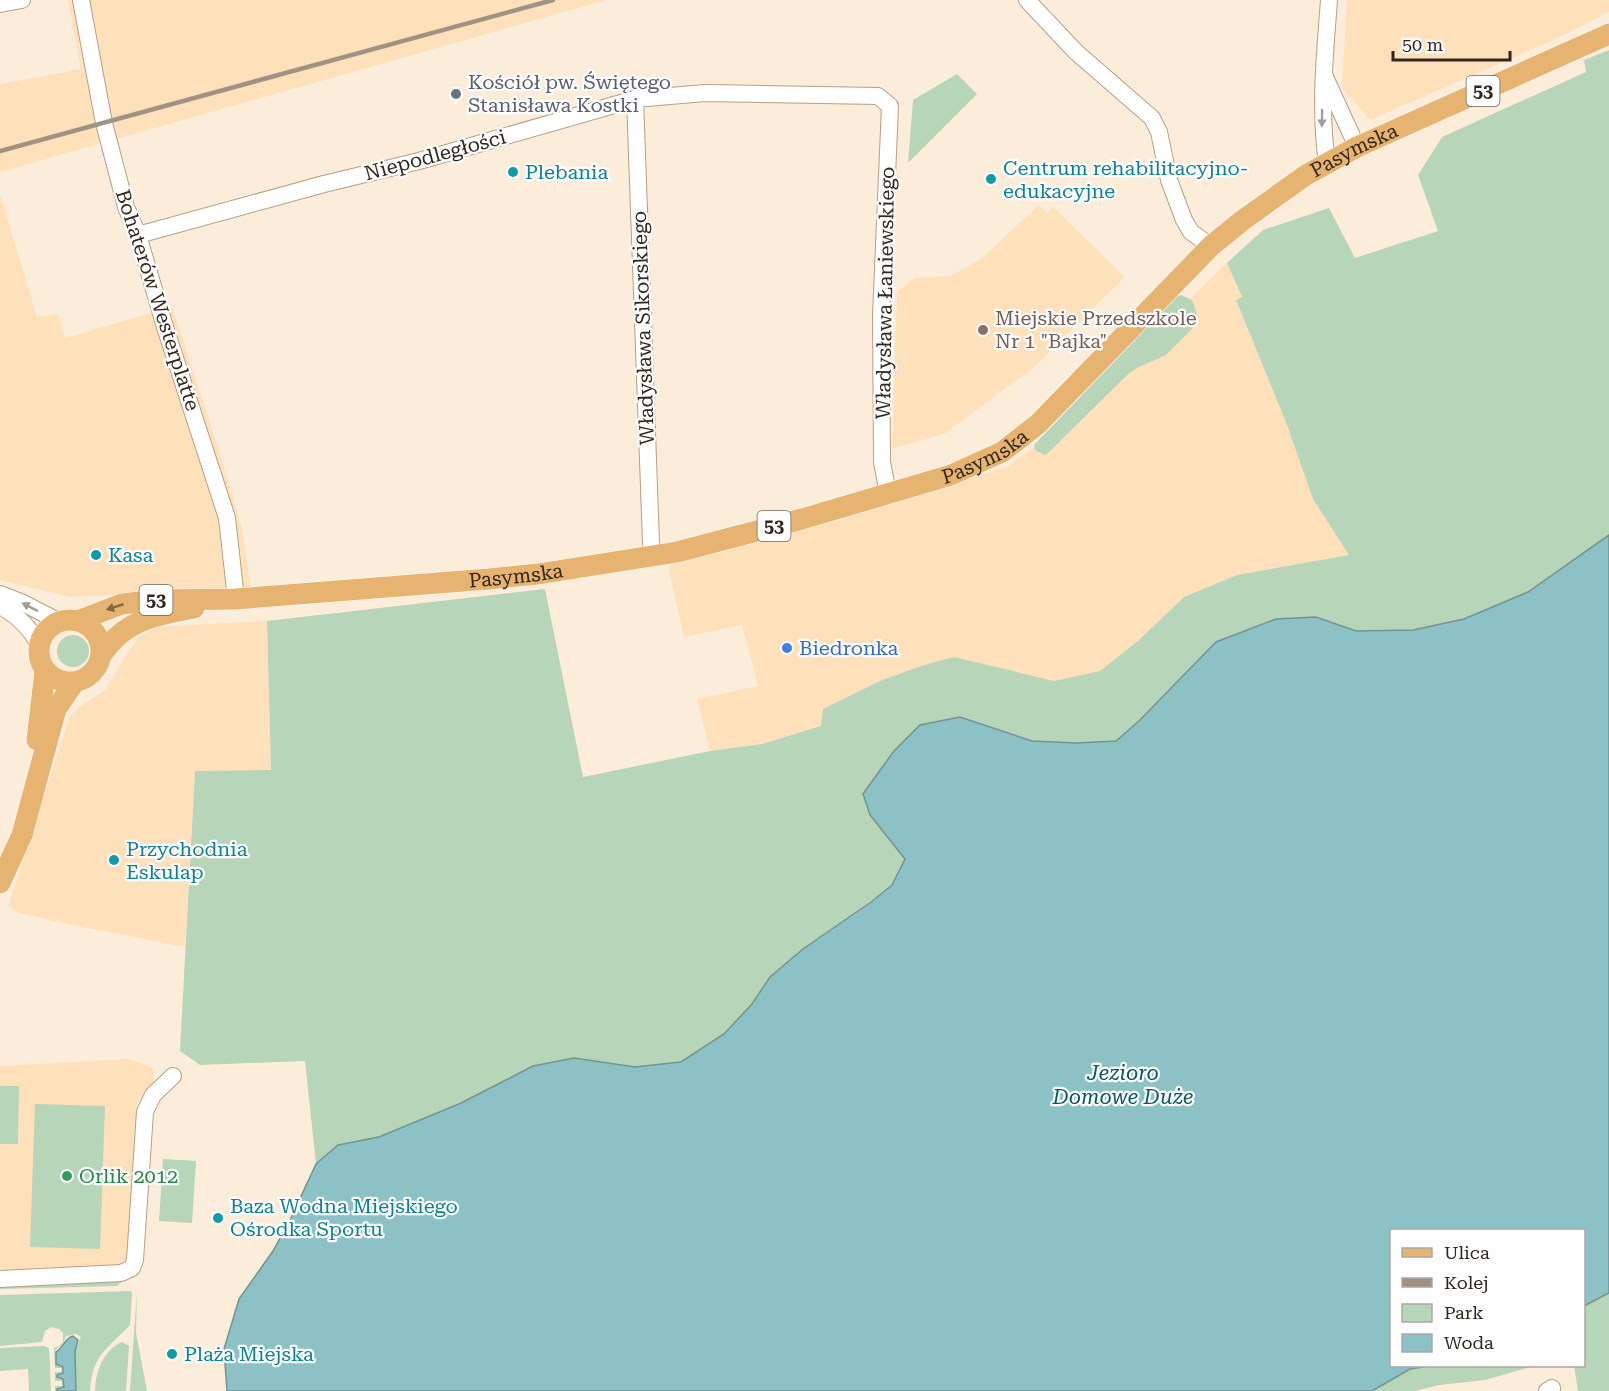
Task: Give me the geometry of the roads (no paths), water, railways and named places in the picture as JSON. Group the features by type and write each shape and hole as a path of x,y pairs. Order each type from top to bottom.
{"main road":[{"name":"Pasymska","path":"70,621 122,604 158,600 236,599 489,579 538,574 654,556 802,519 969,468 1002,452 1038,424 1211,246 1243,220 1327,163 1357,147 1609,34"},
{"name":"Pasymska","path":"102,654 118,633 130,625 171,613 236,599"},
{"name":"53","path":"31,800 45,671 40,663 39,645 42,636 70,621"},
{"path":"70,621 94,631 101,643 102,654"},
{"name":"53","path":"0,883 22,835 56,709 74,682 88,676 102,654"},
{"path":"45,671 60,681 74,682"}],"street":[{"path":"0,4 21,0"},
{"name":"Bohaterów Westerplatte","path":"81,0 104,123 126,207 138,236 227,518 236,599"},
{"path":"1027,0 1076,52 1152,118 1159,132 1168,180 1184,220 1191,231 1211,246"},
{"path":"1327,163 1322,128 1323,73 1329,0"},
{"path":"1323,73 1357,147"},
{"name":"Niepodległości","path":"138,236 324,184 419,161 635,99 705,93 878,96"},
{"name":"Władysława Łaniewskiego","path":"878,96 890,106 881,315 882,462 888,494"},
{"name":"Władysława Sikorskiego","path":"635,99 651,543 654,556"},
{"path":"0,594 70,621"},
{"path":"0,606 14,613 33,634 39,645"},
{"path":"0,1279 121,1273 132,1268 135,1260 146,1112 153,1095 173,1076"}],"water":[{"name":"Jezioro Domowe Duże","path":"1609,535 1609,1293 1585,1305 1585,1229 1390,1229 1390,1367 1423,1367 1410,1369 1372,1391 227,1391 224,1349 239,1299 273,1251 316,1164 338,1145 379,1137 461,1103 533,1066 574,1058 635,1067 681,1062 724,1034 752,1004 770,977 803,949 892,885 905,859 870,815 863,794 894,751 920,725 960,717 1032,741 1076,743 1116,741 1140,720 1216,642 1276,619 1316,617 1356,631 1413,630 1464,619 1528,592"},
{"path":"73,1336 78,1340 75,1351 76,1391 57,1391 64,1387 63,1379 57,1377 63,1373 63,1367 56,1364 56,1352"}],"railway":[{"path":"0,151 553,0"}],"place":[{"name":"Kościół pw. Świętego Stanisława Kostki","path":"456,94"},
{"name":"Plebania","path":"513,172"},
{"name":"Centrum rehabilitacyjno- edukacyjne","path":"991,179"},
{"name":"Miejskie Przedszkole Nr 1 \"Bajka\"","path":"983,330"},
{"name":"Kasa","path":"96,555"},
{"name":"Biedronka","path":"787,648"},
{"name":"Przychodnia Eskulap","path":"114,860"},
{"name":"Orlik 2012","path":"67,1176"},
{"name":"Baza Wodna Miejskiego Ośrodka Sportu","path":"218,1218"},
{"name":"Plaża Miejska","path":"172,1354"}]}
